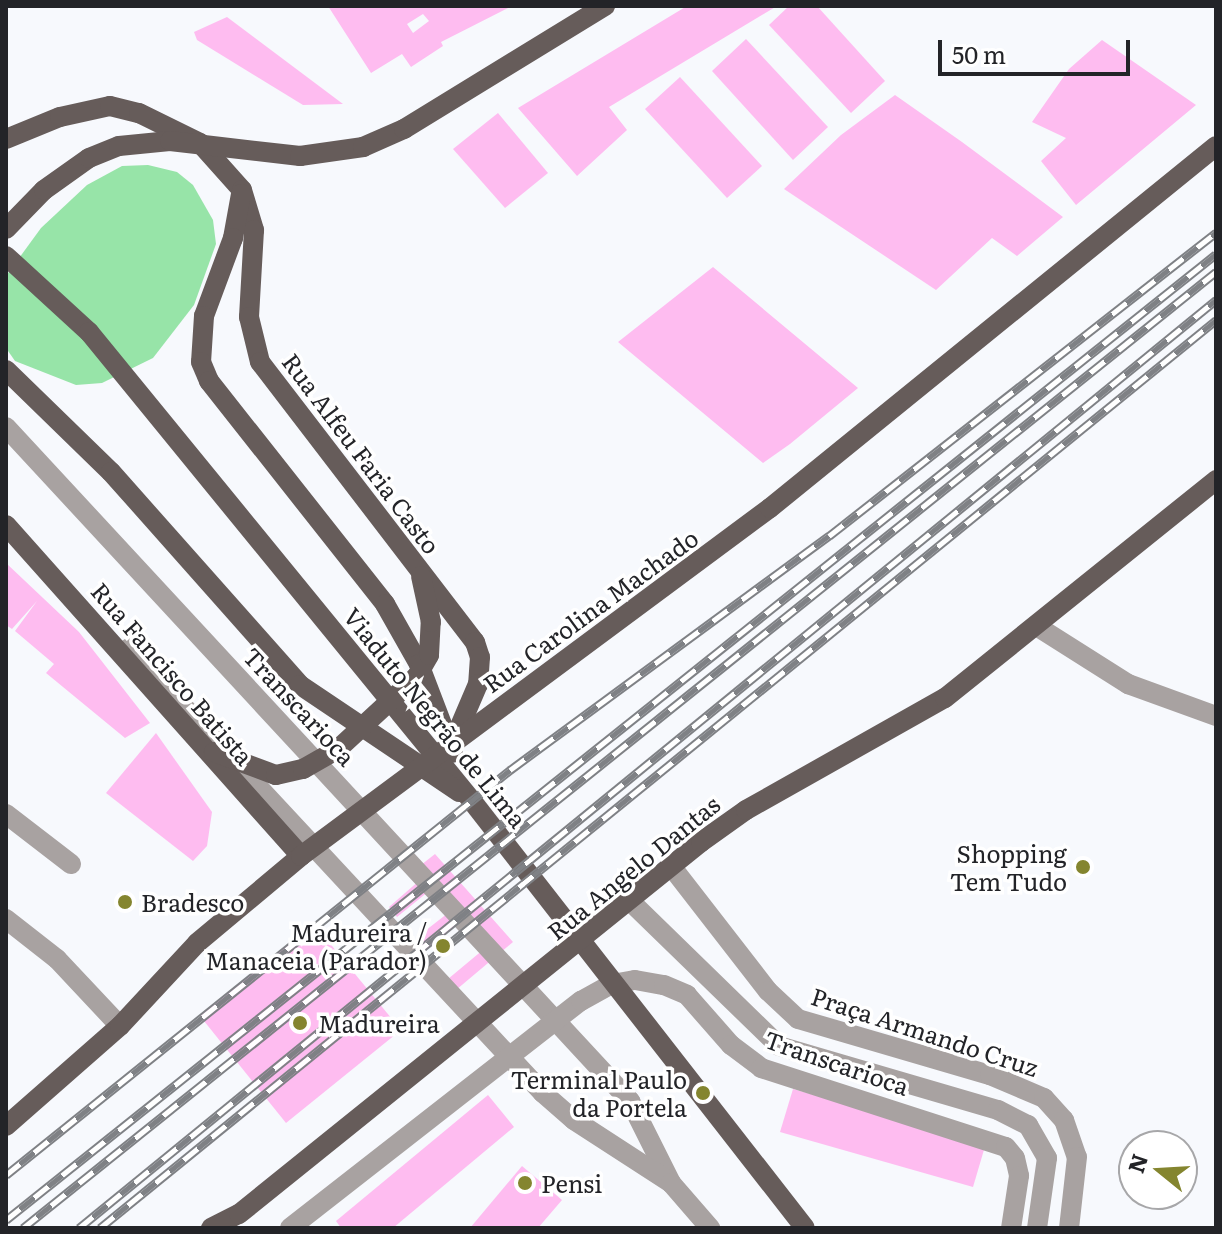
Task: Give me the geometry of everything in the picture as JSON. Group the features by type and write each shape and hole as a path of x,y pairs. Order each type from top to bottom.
{"main road":[{"path":"6,229 44,190 89,158 146,141 200,143 300,156 363,147 404,129 605,6"},
{"path":"6,139 60,117 110,106 139,113 200,143"},
{"name":"Rua Alfeu Faria Casto","path":"200,143 242,190 254,230 249,317 260,362 462,623 480,657 478,684 453,742"},
{"name":"Rua Carolina Machado","path":"6,1126 120,1026 197,943 301,856 770,508 1216,146"},
{"path":"242,190 233,238 198,342 209,381 385,604 419,664 472,801"},
{"name":"Viaduto Negrão de Lima","path":"6,256 89,332 472,801 805,1228"},
{"path":"6,370 111,472 300,685 472,801"},
{"name":"Rua Angelo Dantas","path":"211,1228 239,1214 631,902 671,866 746,810 914,719 1038,627 1216,480"},
{"name":"Rua Fancisco Batista","path":"6,525 301,856"},
{"path":"206,748 269,775 303,769 338,749 417,676 429,655 431,622 421,573"}],"street":[{"name":"Transcarioca","path":"6,427 630,1101 671,1183 710,1228"},
{"name":"Transcarioca","path":"6,514 543,1093 574,1120 671,1183"},
{"path":"1038,627 1128,684 1216,716"},
{"path":"6,814 71,864"},
{"name":"Praça Armando Cruz","path":"671,866 768,991 798,1019 990,1075 1044,1098 1064,1120 1077,1157 1069,1228"},
{"path":"631,902 779,1046 998,1110 1028,1125 1047,1158 1037,1228"},
{"path":"6,919 57,959 120,1026"},
{"name":"Transcarioca","path":"290,1228 581,1001 612,984 635,980 687,995 742,1056 761,1068 1006,1147 1019,1176 1011,1228"}],"green space":[{"path":"148,165 177,172 193,185 213,220 216,244 194,305 153,358 102,383 76,385 15,361 6,348 6,276 41,228 87,185 122,166"}],"building":[{"path":"328,6 512,6 441,42 443,46 411,67 402,54 371,73","holes":["423,14 429,21 413,33 407,24"]},
{"path":"687,6 777,6 609,107 627,130 577,176 518,108"},
{"path":"789,6 817,6 885,81 851,113 769,25"},
{"path":"227,17 343,104 303,105 197,40 194,32"},
{"path":"746,39 828,127 793,160 712,71"},
{"path":"1102,40 1196,105 1076,205 1041,161 1066,138 1032,122 1069,69"},
{"path":"680,77 762,166 727,198 645,109"},
{"path":"895,95 1063,217 1017,256 992,238 936,290 784,189 841,135"},
{"path":"498,113 548,173 505,208 453,149"},
{"path":"713,267 858,388 763,463 618,342"},
{"path":"6,563 79,632 150,723 125,738 46,673 54,664 15,631 37,601 12,629 6,625"},
{"path":"156,733 212,812 207,846 193,861 106,793"},
{"path":"435,854 513,942 456,990 448,979 490,944 466,917 425,950 416,938 448,913 429,891 397,917 389,907 428,873 421,865"},
{"name":"Madureira","path":"314,924 401,1030 286,1123 200,1016"},
{"path":"793,1089 986,1143 973,1187 780,1132"},
{"path":"488,1095 514,1127 393,1228 341,1228 336,1221"},
{"name":"Pensi","path":"522,1166 562,1200 538,1228 470,1228"}],"railway":[{"path":"6,1175 510,770 829,536 1216,233"},
{"path":"6,1220 1216,254"},
{"path":"23,1228 1216,272"},
{"path":"79,1228 1216,300"},
{"path":"100,1228 1216,320"}],"place":[{"name":"Shopping Tem Tudo","path":"1083,867"},
{"name":"Bradesco","path":"125,902"},
{"name":"Madureira / Manaceia (Parador)","path":"443,946"},
{"name":"Madureira","path":"300,1023"},
{"name":"Terminal Paulo da Portela","path":"703,1093"},
{"name":"Pensi","path":"525,1183"}]}
